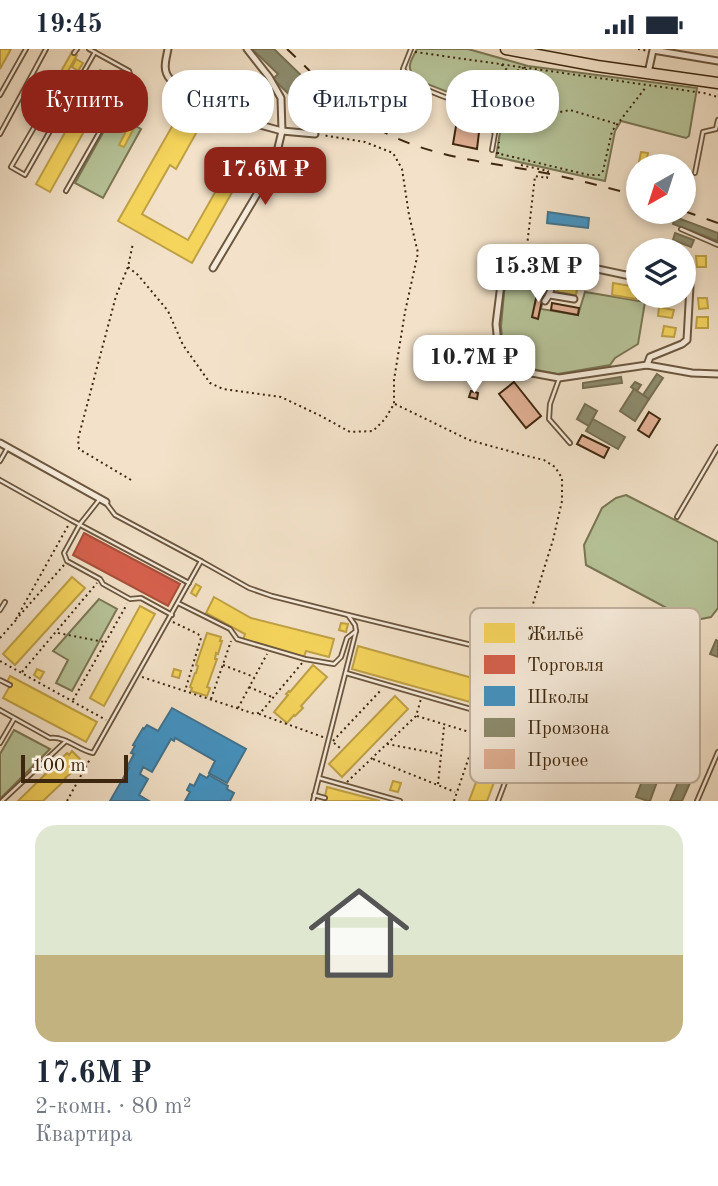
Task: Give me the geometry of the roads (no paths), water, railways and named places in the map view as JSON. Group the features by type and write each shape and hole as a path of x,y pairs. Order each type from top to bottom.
{"highway":[{"path":"506,49 597,66 718,83"}],"street":[{"path":"168,49 164,68 170,79 245,121 282,131 314,134"},
{"path":"212,268 263,184 282,131 281,98 269,77 247,49"},
{"path":"648,73 653,50 718,61"},
{"path":"626,275 555,260 527,251 511,253 504,260 496,324 500,365 559,378 647,365 718,375"},
{"path":"555,260 547,298 574,299"},
{"path":"647,365 650,357 687,340 689,308"},
{"path":"0,443 103,501"}],"lane":[{"path":"0,95 26,49"},
{"path":"0,134 46,49"},
{"path":"89,49 127,70"},
{"path":"411,49 403,69 410,79 422,87 474,109 495,133 492,150"},
{"path":"689,55 696,49"},
{"path":"85,70 95,52"},
{"path":"61,82 77,86 25,175 12,167 61,82"},
{"path":"696,168 703,132 716,129 718,120"},
{"path":"66,191 99,133"},
{"path":"681,229 718,244"},
{"path":"559,378 550,404 549,419 570,443"},
{"path":"0,461 8,447"},
{"path":"677,517 718,447"},
{"path":"0,480 189,583"},
{"path":"172,615 142,598 130,599 67,561 64,553 80,524 103,501 116,515 249,587 272,596 470,645"},
{"path":"0,711 50,738 59,737 93,753 201,561"},
{"path":"0,610 5,602"},
{"path":"178,603 230,629 237,639 305,659 334,664 341,657 347,638 356,632"},
{"path":"313,801 356,632 348,615"},
{"path":"345,673 470,709"},
{"path":"0,680 10,685"},
{"path":"0,743 14,718"},
{"path":"2,801 66,741"},
{"path":"697,801 718,752"},
{"path":"318,778 400,801"},
{"path":"498,801 505,783"},
{"path":"314,795 325,798"}],"railway":[{"path":"287,49 355,113 407,143 453,156 557,175 626,193"},
{"path":"696,215 718,223"}]}
